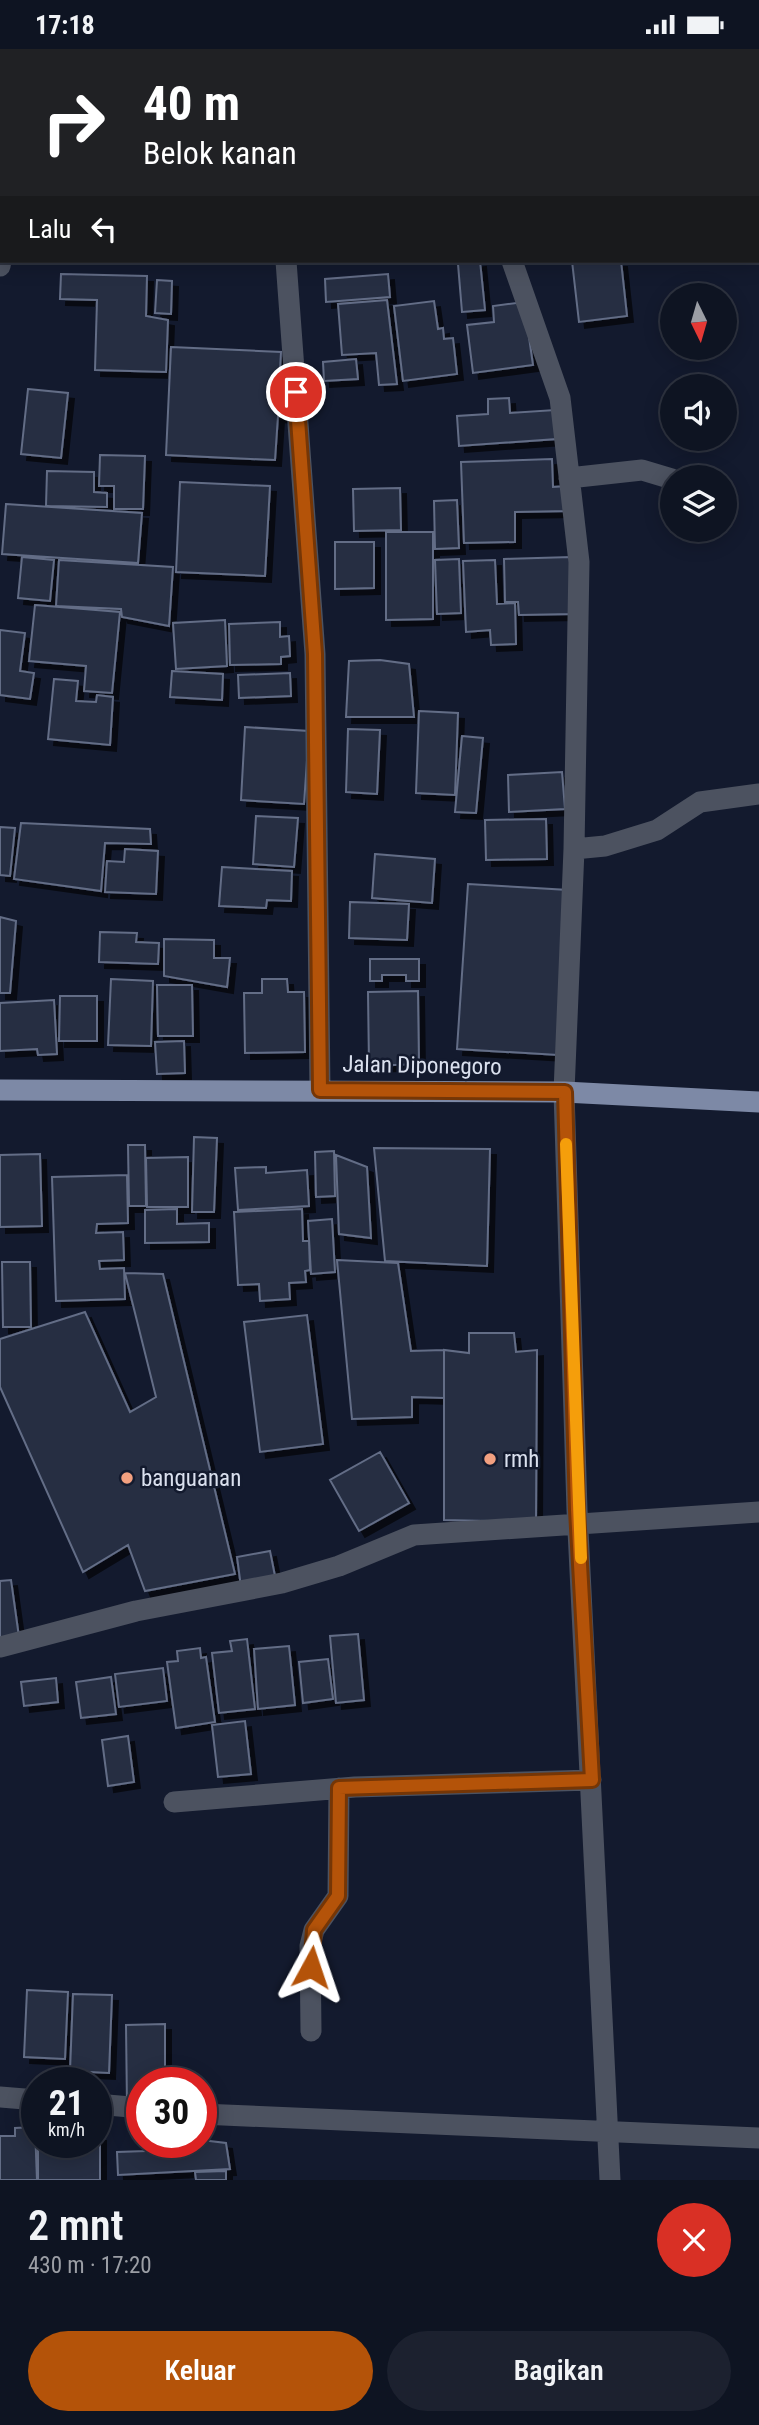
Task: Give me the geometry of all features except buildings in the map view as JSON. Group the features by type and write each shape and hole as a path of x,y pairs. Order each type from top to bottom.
{"main road":[{"name":"Jalan Diponegoro","path":"0,1090 565,1092 759,1102"}],"street":[{"path":"286,263 315,654 320,1090"},
{"path":"513,263 560,398 579,562 574,849 565,1092 579,1524 610,2180"},
{"path":"569,478 642,470 660,475"},
{"path":"574,849 605,846 657,830 700,802 759,794"},
{"path":"0,1647 136,1611 282,1583 339,1566 414,1535 759,1512"},
{"path":"174,1802 339,1788 592,1780"},
{"path":"311,2031 310,1946 314,1930 338,1896 339,1788"},
{"path":"0,2097 21,2099"},
{"path":"217,2115 759,2138"}],"slow traffic":[{"path":"566,1144 577,1510 581,1558"}],"place":[{"name":"rmh","path":"490,1459"},
{"name":"banguanan","path":"127,1478"}],"route":[{"path":"296,392 315,654 320,1090 565,1092 577,1510 592,1780 339,1788 338,1896 314,1930 310,1946 311,1967"}]}
